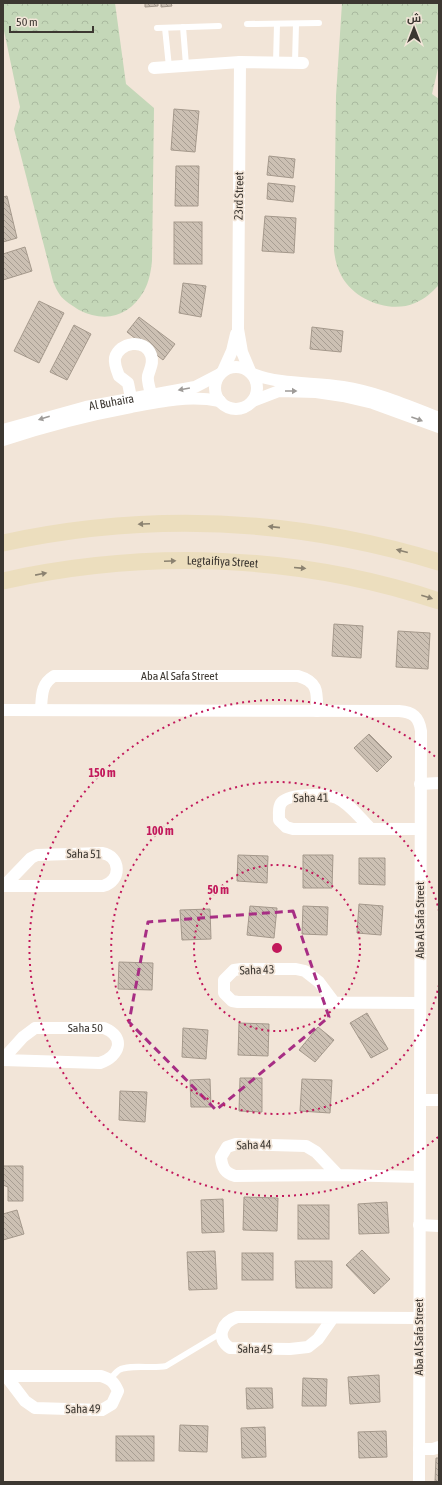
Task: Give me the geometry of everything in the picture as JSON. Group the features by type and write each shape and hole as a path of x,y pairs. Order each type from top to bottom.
{"street":[{"path":"154,68 240,62 299,63"},
{"name":"23rd Street","path":"240,62 238,329 242,352 252,373"},
{"name":"23rd Street","path":"222,372 232,351 238,329"},
{"path":"129,401 128,383 118,376 115,358 120,349 129,344 136,344 146,348 150,354 152,367 148,376 151,394"},
{"name":"Al Buhaira","path":"3,437 58,424 151,394 195,387 222,372 237,366 276,381 317,383 439,418"},
{"path":"220,401 215,388 222,372"},
{"path":"252,373 258,388 254,401"},
{"name":"Al Buhaira","path":"129,401 201,398 220,401 227,407 237,409 246,407 254,401 274,392 291,391 354,393 439,427"},
{"path":"3,543 65,531 142,524 210,523 258,525 318,533 402,550 439,562"},
{"name":"Legtaifiya Street","path":"3,582 83,567 150,561 218,561 316,570 405,590 439,601"},
{"name":"Aba Al Safa Street","path":"41,709 44,683 54,676 298,676 307,679 313,684 317,693 317,711"},
{"name":"Aba Al Safa Street","path":"3,710 399,711 413,714 420,723 419,1482"},
{"path":"420,784 439,783"},
{"name":"Saha 41","path":"370,828 343,802 336,798 292,796 282,801 279,807 280,820 286,827 420,829"},
{"name":"Saha 51","path":"102,853 110,856 117,865 116,878 111,883 103,886 3,886 31,858 37,855 102,853"},
{"name":"Saha 43","path":"334,1002 311,974 296,969 234,970 224,980 224,993 232,1001 238,1002 420,1003"},
{"name":"Saha 50","path":"40,1028 104,1028 114,1034 118,1045 114,1055 110,1059 100,1063 3,1060 30,1031 40,1028"},
{"path":"420,1100 439,1100"},
{"name":"Saha 44","path":"338,1175 316,1152 302,1144 236,1144 227,1147 221,1157 224,1170 228,1174 235,1176 338,1175 419,1177"},
{"path":"419,1225 439,1226"},
{"path":"222,1333 228,1320 237,1317 332,1319 419,1318"},
{"name":"Saha 45","path":"222,1333 226,1345 230,1348 301,1349 313,1345 332,1319"},
{"name":"Saha 49","path":"4,1376 101,1376 110,1379 115,1384 118,1391 116,1398 107,1408 102,1410 42,1409 35,1408 30,1405 4,1376"},
{"path":"419,1449 433,1449 439,1447"}],"lane":[{"path":"248,24 319,23"},
{"path":"276,63 277,24"},
{"path":"296,24 299,63"},
{"path":"156,28 219,26"},
{"path":"165,28 169,67"},
{"path":"183,28 186,65"},
{"path":"110,1379 119,1370 128,1367 156,1368 166,1366 222,1333"}],"highlighted area":[{"path":"293,911 329,1017 216,1110 129,1022 148,922"}],"green space":[{"path":"3,3 115,3 126,84 154,108 152,261 146,288 138,300 124,312 107,317 89,314 79,310 62,297 53,281 14,129 20,107 3,26"},
{"path":"342,3 439,3 439,64 432,94 439,99 439,285 422,299 405,306 384,306 364,298 348,285 340,274 336,261 334,250 336,96"}],"building":[{"path":"145,3 158,3 158,6 145,7"},
{"path":"161,3 171,3 172,6 161,7"},
{"path":"174,109 199,111 195,152 171,150"},
{"path":"269,156 295,159 293,178 267,175"},
{"path":"176,166 199,166 198,206 175,206"},
{"path":"268,183 295,186 293,202 267,199"},
{"path":"7,196 17,238 3,242 3,197"},
{"path":"265,216 296,218 294,253 262,251"},
{"path":"174,222 202,222 202,264 174,264"},
{"path":"25,247 32,271 3,280 3,254"},
{"path":"183,283 206,286 201,317 179,313"},
{"path":"39,301 64,313 39,363 14,351"},
{"path":"139,317 175,344 163,360 127,332"},
{"path":"74,325 91,334 67,380 50,372"},
{"path":"312,327 343,331 341,352 310,349"},
{"path":"334,624 363,626 361,658 332,656"},
{"path":"398,631 430,633 428,669 396,667"},
{"path":"369,734 392,757 377,772 354,748"},
{"path":"238,855 268,856 267,883 237,881"},
{"path":"303,855 333,855 332,888 303,888"},
{"path":"359,858 385,858 385,885 359,884"},
{"path":"359,904 383,906 381,935 357,933"},
{"path":"250,906 277,908 274,938 247,935"},
{"path":"303,906 328,907 327,935 302,934"},
{"path":"210,909 211,939 182,940 180,910"},
{"path":"119,962 153,963 152,990 118,989"},
{"path":"367,1013 388,1049 371,1058 350,1023"},
{"path":"239,1023 269,1024 268,1056 238,1055"},
{"path":"318,1027 334,1040 315,1062 299,1050"},
{"path":"183,1028 208,1030 206,1059 182,1057"},
{"path":"240,1078 262,1078 262,1112 239,1111"},
{"path":"210,1079 211,1107 191,1107 190,1080"},
{"path":"302,1079 332,1080 330,1113 300,1111"},
{"path":"120,1091 147,1092 145,1122 119,1120"},
{"path":"3,1166 23,1166 23,1201 8,1201 8,1187 3,1185"},
{"path":"244,1197 278,1198 277,1231 243,1230"},
{"path":"223,1199 224,1232 202,1233 201,1200"},
{"path":"387,1202 389,1233 359,1234 358,1204"},
{"path":"298,1205 329,1205 329,1239 298,1239"},
{"path":"17,1210 24,1234 3,1240 3,1214"},
{"path":"362,1250 390,1279 374,1294 346,1265"},
{"path":"215,1251 217,1289 189,1290 187,1252"},
{"path":"242,1253 273,1253 273,1280 242,1280"},
{"path":"295,1261 332,1261 332,1288 296,1288"},
{"path":"379,1375 380,1402 350,1404 348,1377"},
{"path":"303,1378 327,1379 326,1406 302,1406"},
{"path":"246,1388 272,1388 273,1408 247,1409"},
{"path":"180,1425 208,1426 207,1452 179,1451"},
{"path":"265,1427 266,1457 242,1458 241,1428"},
{"path":"386,1431 387,1457 359,1458 358,1432"},
{"path":"116,1436 154,1436 154,1461 116,1461"},
{"path":"436,1458 439,1458 439,1482 435,1482"}]}
